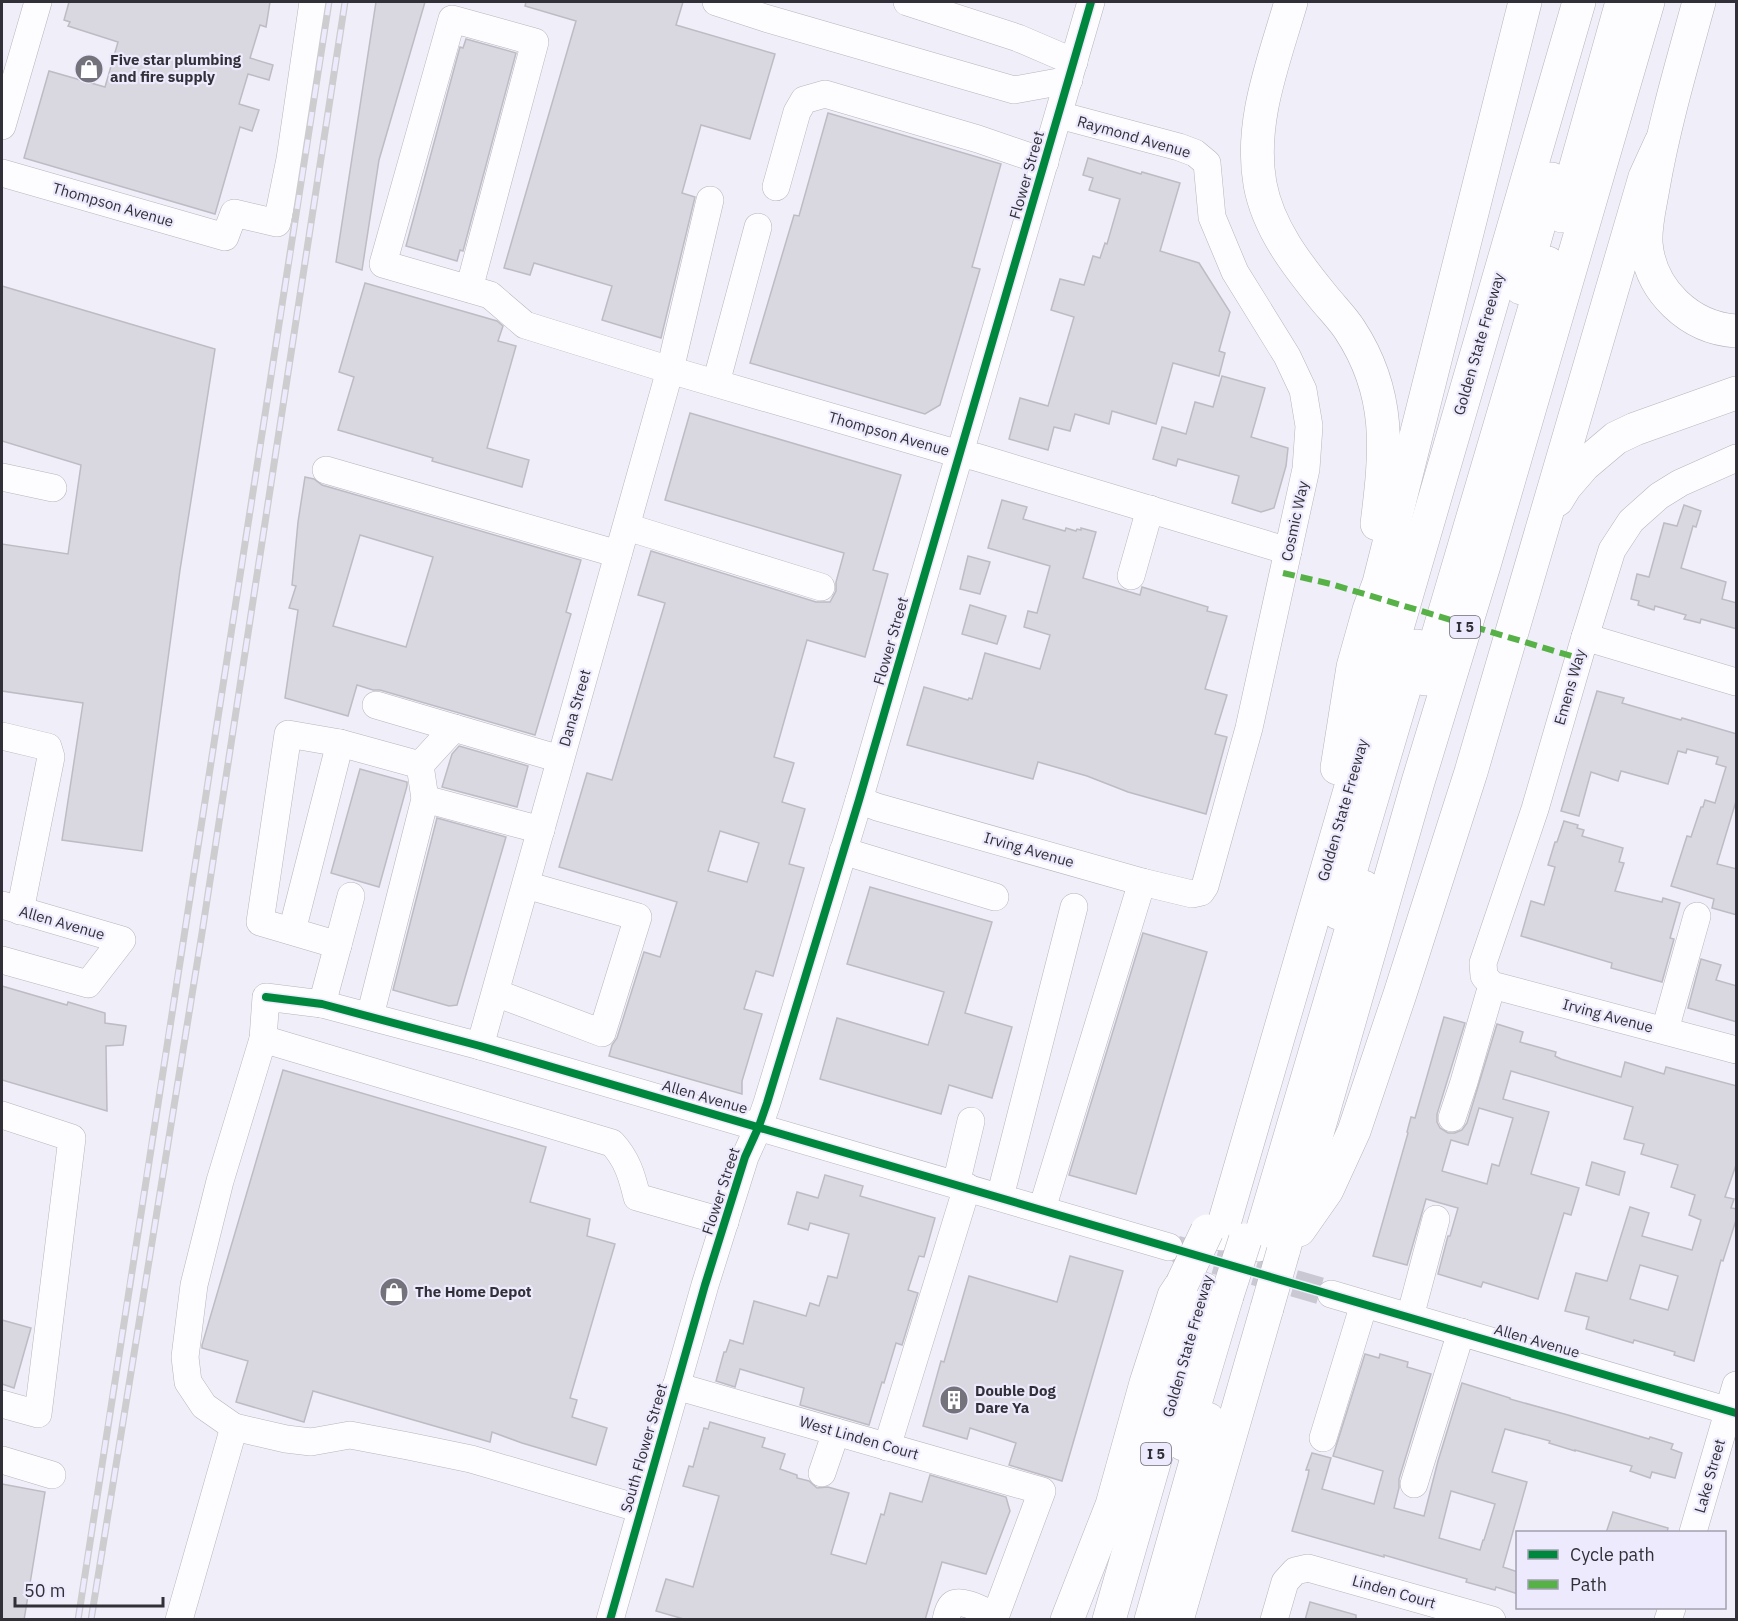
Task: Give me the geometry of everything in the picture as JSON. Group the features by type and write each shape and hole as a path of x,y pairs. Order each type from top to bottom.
{"highway":[{"path":"1291,2 1258,124 1259,176 1267,209 1283,244 1349,329 1367,362 1379,394 1384,422 1384,439 1369,610"},
{"path":"1317,899 1353,667 1382,572 1525,2"},
{"name":"Golden State Freeway","path":"1243,1240 1237,1180 1579,2"},
{"path":"1243,1240 1604,2"},
{"path":"1131,1620 1224,1296 1557,232 1622,2"},
{"name":"Golden State Freeway","path":"1109,1620 1243,1240 1418,782 1492,540 1647,2"},
{"path":"1699,2 1661,141 1648,216 1646,243 1652,268 1663,289 1674,303 1689,316 1708,326 1737,331"},
{"path":"1243,1240 1327,1190 1354,1131 1471,771 1645,177 1661,141"},
{"path":"1538,543 1565,487 1584,465 1616,438 1635,429 1737,393"},
{"path":"1067,1620 1112,1505 1146,1383 1174,1296 1224,1296"},
{"path":"1151,1620 1224,1296"},
{"name":"Golden State Freeway","path":"1177,1620 1224,1296"}],"street":[{"path":"2,126 38,2"},
{"name":"Thompson Avenue","path":"2,173 225,237 234,213 276,223 290,159 313,2"},
{"path":"716,2 768,10 1014,90 1071,71"},
{"path":"907,2 1018,38 1071,71"},
{"name":"Flower Street","path":"705,1285 745,1157 759,1126 859,800 1091,2"},
{"path":"452,19 535,42 469,289 383,264 452,19"},
{"path":"776,188 797,112 804,100 825,94 978,139 1045,162"},
{"name":"Raymond Avenue","path":"1059,116 1179,147 1195,153 1207,163"},
{"name":"Cosmic Way","path":"1201,892 1205,886 1249,728 1306,469 1309,426 1303,390 1287,356 1235,272 1212,218 1207,163"},
{"name":"Dana Street","path":"480,1046 670,370 710,200"},
{"path":"716,383 758,227"},
{"name":"Thompson Avenue","path":"469,289 490,295 525,325 670,370 976,457 1288,551"},
{"name":"Emens Way","path":"1452,1118 1464,1082 1488,980 1483,963 1535,809 1612,550 1631,521 1659,496 1737,458"},
{"path":"326,470 618,554"},
{"path":"2,477 53,488"},
{"path":"1131,576 1150,509"},
{"path":"627,527 821,587"},
{"path":"1585,637 1737,682"},
{"path":"376,705 561,759"},
{"path":"420,765 454,728"},
{"path":"338,945 260,922 288,734 340,743 420,765"},
{"path":"2,736 48,747 51,757 11,908"},
{"path":"292,931 340,743"},
{"path":"370,1016 425,798 420,765"},
{"path":"425,798 541,830"},
{"name":"Irving Avenue","path":"859,800 1142,882 1192,894 1201,892"},
{"path":"843,851 995,897"},
{"path":"1042,1209 1142,882"},
{"path":"496,993 602,1033 638,917 526,885"},
{"path":"322,1004 351,896"},
{"path":"1000,1197 1074,907"},
{"name":"Allen Avenue","path":"2,960 88,984 122,940 11,908"},
{"path":"1665,1030 1697,916"},
{"name":"Irving Avenue","path":"1488,980 1737,1050"},
{"name":"Allen Avenue","path":"263,1039 266,997 322,1004 480,1046 759,1126 1169,1247"},
{"path":"641,1509 471,1459 408,1446 350,1435 311,1442 286,1439 234,1427 204,1406 188,1382 185,1358 189,1318 197,1274 220,1181 263,1039 612,1143 621,1152 631,1171 637,1197 725,1222"},
{"path":"2,1115 72,1138 38,1414 2,1404"},
{"path":"890,1438 954,1232 971,1121"},
{"path":"1410,1317 1436,1219"},
{"name":"South Flower Street","path":"610,1620 705,1285"},
{"name":"Allen Avenue","path":"1331,1294 1733,1412"},
{"path":"1323,1438 1364,1304"},
{"path":"1414,1484 1461,1332"},
{"name":"Lake Street","path":"1694,1531 1733,1412 1737,1385"},
{"name":"West Linden Court","path":"676,1386 836,1432 890,1438 1042,1491 995,1618"},
{"path":"180,1620 234,1427"},
{"path":"822,1473 836,1432"},
{"path":"2,1460 52,1475"},
{"name":"Linden Court","path":"1274,1620 1285,1582 1295,1570 1308,1568 1492,1620"},
{"path":"946,1620 950,1606 956,1602 963,1602 995,1618"}],"building":[{"path":"69,2 270,2 266,27 260,25 250,58 273,65 269,80 248,74 239,104 259,110 252,131 240,127 215,214 24,158 49,71 105,87 118,42 68,26 70,22 64,20"},
{"path":"376,2 425,2 379,160 362,270 336,262"},
{"path":"526,2 683,2 676,25 775,54 750,139 701,125 682,193 695,197 661,338 602,320 612,286 534,263 530,275 504,268 576,21 525,6"},
{"path":"466,39 516,53 463,251 460,250 457,261 406,246 460,47 463,48"},
{"path":"828,113 1001,164 972,267 980,269 940,405 925,414 750,363 794,215 799,216"},
{"path":"1088,158 1180,183 1160,251 1199,263 1230,312 1219,351 1225,353 1219,376 1173,363 1156,424 1112,411 1109,424 1075,414 1070,431 1054,427 1048,450 1009,439 1020,398 1048,406 1074,317 1051,310 1060,279 1084,285 1093,256 1100,258 1105,243 1107,244 1120,199 1089,190 1093,178 1083,175"},
{"path":"365,283 497,321 503,326 498,341 516,346 487,448 529,460 522,487 338,430 354,377 339,372"},
{"path":"2,286 215,349 180,570 142,851 62,840 83,703 2,691 2,544 68,554 81,465 2,441"},
{"path":"1222,376 1265,388 1251,437 1288,448 1286,466 1274,508 1261,512 1232,503 1239,476 1178,459 1176,466 1153,459 1162,427 1186,434 1195,402 1213,407"},
{"path":"690,413 901,475 873,570 888,574 865,657 807,640 774,757 794,763 782,802 805,809 789,864 804,868 773,976 756,971 744,1009 762,1014 742,1081 742,1094 609,1056 617,1038 644,952 660,957 677,902 559,867 587,773 612,780 665,603 638,595 651,551 816,602 830,602 836,591 836,582 844,553 665,500","holes":["720,831 759,843 747,882 708,871"]},
{"path":"305,477 314,479 322,485 581,560 566,612 571,614 535,735 357,685 348,716 285,698 298,610 289,608 296,586 292,585","holes":["360,535 433,557 406,647 333,626"]},
{"path":"1002,500 1027,507 1023,519 1065,531 1066,528 1076,531 1081,528 1096,532 1083,578 1140,595 1142,587 1208,607 1207,611 1227,616 1205,689 1227,695 1215,734 1227,737 1206,814 1128,792 1087,776 1038,762 1033,779 907,745 924,687 968,700 972,699 985,653 1040,669 1050,635 1024,627 1028,611 1037,613 1050,566 988,548"},
{"path":"1684,505 1701,511 1696,527 1693,526 1681,568 1726,582 1722,599 1737,603 1737,629 1701,619 1700,623 1684,619 1686,615 1655,606 1654,610 1638,605 1639,601 1631,599 1637,574 1649,577 1664,523 1677,526"},
{"path":"968,556 990,562 980,594 960,589"},
{"path":"970,605 1006,616 997,644 962,634"},
{"path":"1597,691 1624,698 1622,703 1737,734 1737,798 1717,864 1737,869 1737,915 1712,908 1714,899 1671,886 1687,836 1691,837 1701,807 1705,800 1715,803 1726,767 1716,764 1718,757 1687,749 1686,753 1678,751 1668,784 1621,771 1618,781 1591,772 1579,816 1561,811"},
{"path":"459,746 528,766 517,807 442,787 452,754"},
{"path":"360,769 407,782 379,887 331,873"},
{"path":"437,818 506,837 457,1005 449,1006 393,990"},
{"path":"1564,821 1578,825 1577,828 1584,830 1582,836 1623,848 1619,862 1624,863 1615,891 1662,902 1663,898 1680,903 1670,938 1674,939 1662,982 1611,968 1612,963 1521,936 1531,901 1544,905 1555,867 1548,865"},
{"path":"870,887 992,922 965,1013 1012,1027 992,1098 949,1085 941,1114 820,1079 837,1018 928,1045 944,992 847,964"},
{"path":"1143,933 1207,952 1136,1194 1069,1175"},
{"path":"1701,959 1721,965 1716,980 1737,986 1737,1022 1688,1008"},
{"path":"2,986 67,1005 68,1002 105,1013 105,1023 126,1026 123,1045 106,1046 107,1111 2,1080"},
{"path":"1444,1017 1465,1023 1437,1114 1440,1128 1448,1133 1462,1130 1467,1123 1497,1024 1523,1032 1520,1042 1556,1052 1555,1056 1561,1059 1621,1077 1625,1062 1664,1074 1666,1067 1737,1086 1737,1162 1725,1197 1734,1199 1731,1208 1737,1209 1737,1217 1723,1261 1721,1260 1694,1361 1674,1355 1675,1352 1586,1329 1589,1317 1565,1311 1576,1273 1607,1281 1630,1207 1649,1213 1642,1236 1692,1250 1701,1220 1689,1215 1695,1195 1671,1187 1678,1165 1641,1154 1644,1144 1624,1139 1633,1107 1511,1071 1503,1099 1549,1112 1531,1174 1579,1188 1571,1215 1564,1213 1538,1299 1483,1282 1481,1287 1438,1274 1458,1208 1426,1199 1407,1265 1373,1256 1411,1117 1415,1118","holes":["1479,1108 1513,1118 1499,1166 1492,1164 1487,1184 1442,1171 1451,1140 1468,1145","1640,1265 1678,1276 1668,1310 1630,1299"]},
{"name":"The Home Depot","path":"283,1070 546,1147 530,1202 590,1219 587,1236 615,1244 570,1398 577,1400 572,1417 607,1428 596,1465 492,1432 490,1442 313,1391 304,1422 236,1402 248,1361 202,1348 202,1345"},
{"path":"1592,1162 1625,1172 1619,1195 1586,1185"},
{"path":"825,1175 863,1186 860,1196 935,1218 924,1257 919,1256 908,1290 918,1293 902,1345 896,1343 869,1425 800,1405 804,1388 740,1369 735,1387 716,1381 724,1352 730,1340 743,1344 754,1301 806,1316 810,1303 819,1306 828,1276 837,1278 849,1234 810,1223 808,1230 788,1224 797,1192 818,1198"},
{"path":"1070,1256 1123,1271 1062,1481 1009,1465 1016,1443 970,1428 967,1439 923,1426 941,1361 944,1362 969,1276 1057,1302"},
{"path":"2,1320 31,1328 14,1388 2,1384"},
{"path":"1365,1354 1379,1358 1380,1354 1408,1362 1407,1367 1431,1374 1399,1479 1394,1508 1424,1516 1462,1383 1510,1399 1673,1444 1671,1449 1682,1453 1675,1478 1652,1472 1650,1478 1630,1471 1632,1466 1505,1429 1492,1472 1527,1482 1503,1567 1516,1571 1516,1593 1466,1582 1467,1579 1292,1531 1308,1476 1309,1470 1306,1470 1312,1453 1331,1458 1322,1489 1374,1504 1383,1471 1333,1456","holes":["1451,1491 1495,1504 1480,1550 1439,1538"]},
{"path":"710,1422 765,1438 762,1447 785,1454 780,1469 797,1475 797,1478 809,1481 817,1488 828,1487 849,1493 831,1554 866,1564 881,1514 884,1515 890,1493 922,1502 930,1475 1006,1497 1010,1511 986,1574 942,1562 925,1620 687,1620 656,1611 666,1579 693,1587 719,1496 683,1486 689,1466 693,1467 704,1428 708,1429"},
{"path":"2,1484 45,1492 24,1620 2,1620"},
{"path":"1613,1512 1668,1528 1667,1531 1607,1531"},
{"path":"1310,1602 1356,1615 1356,1620 1305,1620"}],"tunnel":[{"path":"1176,1249 1331,1294"}],"railway":[{"path":"78,1620 329,2"},
{"path":"91,1620 202,933 345,2"}],"marked path":[{"path":"1283,573 1331,584 1578,658"}],"cycle path":[{"path":"610,1620 705,1285 745,1157 767,1103 859,800 1091,2"},
{"path":"266,997 322,1004 480,1046 1736,1413"}],"place":[{"name":"Five star plumbing and fire supply","path":"89,69"},
{"name":"The Home Depot","path":"394,1292"},
{"name":"Double Dog Dare Ya","path":"954,1400"}]}
